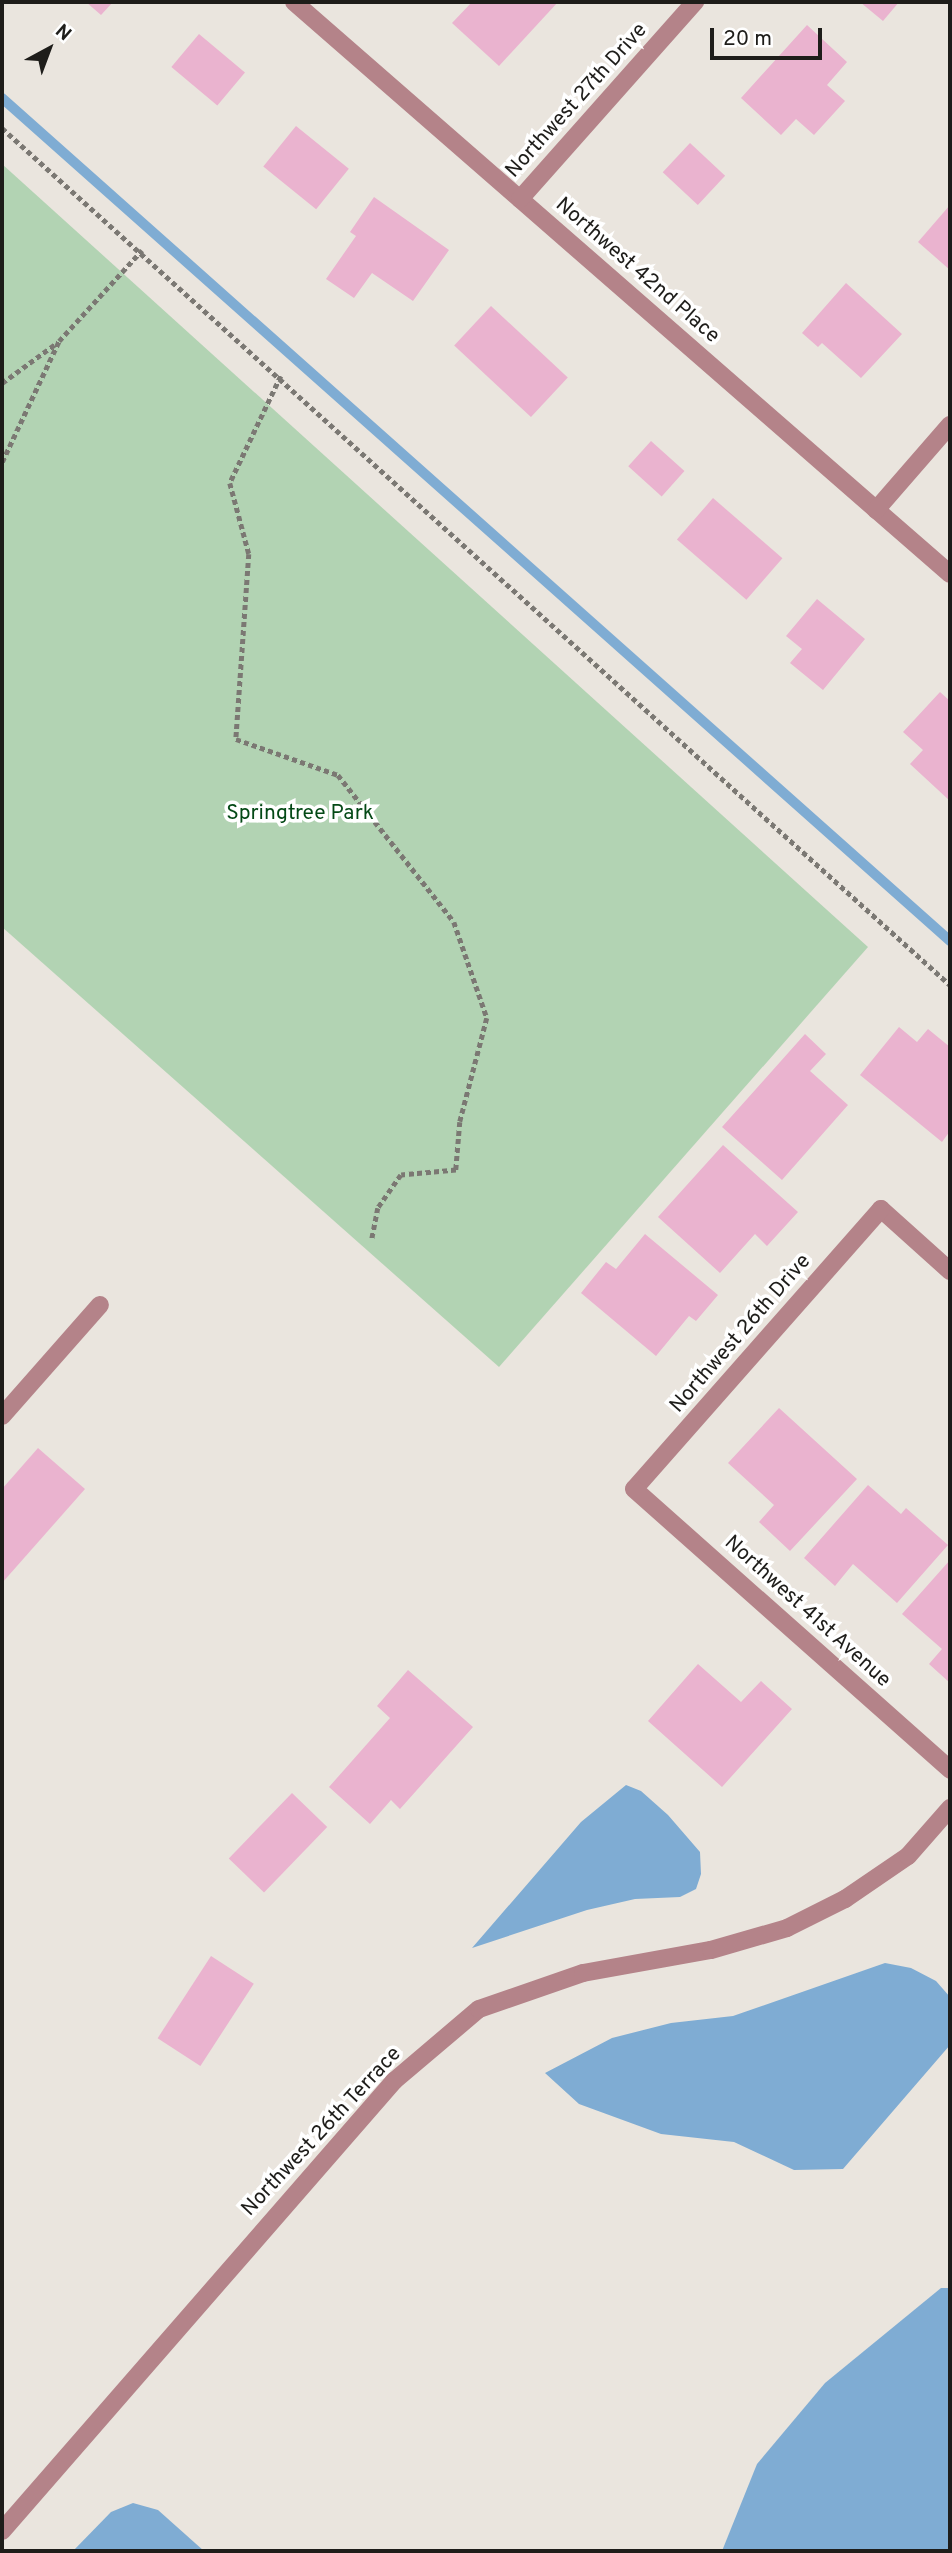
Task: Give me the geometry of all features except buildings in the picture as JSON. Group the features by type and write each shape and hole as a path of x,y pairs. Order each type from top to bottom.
{"street":[{"name":"Northwest 42nd Place","path":"294,2 950,574"},
{"name":"Northwest 27th Drive","path":"520,199 695,2"},
{"path":"876,510 950,425"},
{"name":"Northwest 26th Drive","path":"634,1489 881,1209 950,1270"},
{"path":"2,1416 100,1305"},
{"name":"Northwest 41st Avenue","path":"634,1489 950,1770"},
{"name":"Northwest 26th Terrace","path":"2,2531 394,2081 479,2009 583,1973 711,1950 787,1928 845,1899 908,1856 950,1808"}],"path":[{"path":"2,128 142,250 950,985"},
{"path":"2,383 59,341 142,250"},
{"path":"2,462 59,341"},
{"path":"281,376 230,483 249,554 236,739 338,775 454,922 488,1018 460,1122 456,1170 401,1175 378,1208 372,1239"}],"green space":[{"name":"Springtree Park","path":"2,164 868,947 499,1367 2,927"}],"water":[{"path":"626,1785 641,1791 668,1815 700,1852 701,1874 696,1889 680,1897 635,1899 587,1910 472,1948 581,1822"},
{"path":"885,1963 911,1968 936,1981 950,1997 950,2045 843,2169 794,2170 734,2142 661,2134 579,2104 545,2073 612,2038 671,2023 733,2016"},
{"path":"941,2288 950,2288 950,2551 722,2551 757,2464 825,2383"},
{"path":"133,2503 158,2510 204,2551 73,2551 111,2512"}],"waterway":[{"path":"2,98 950,941"}]}
